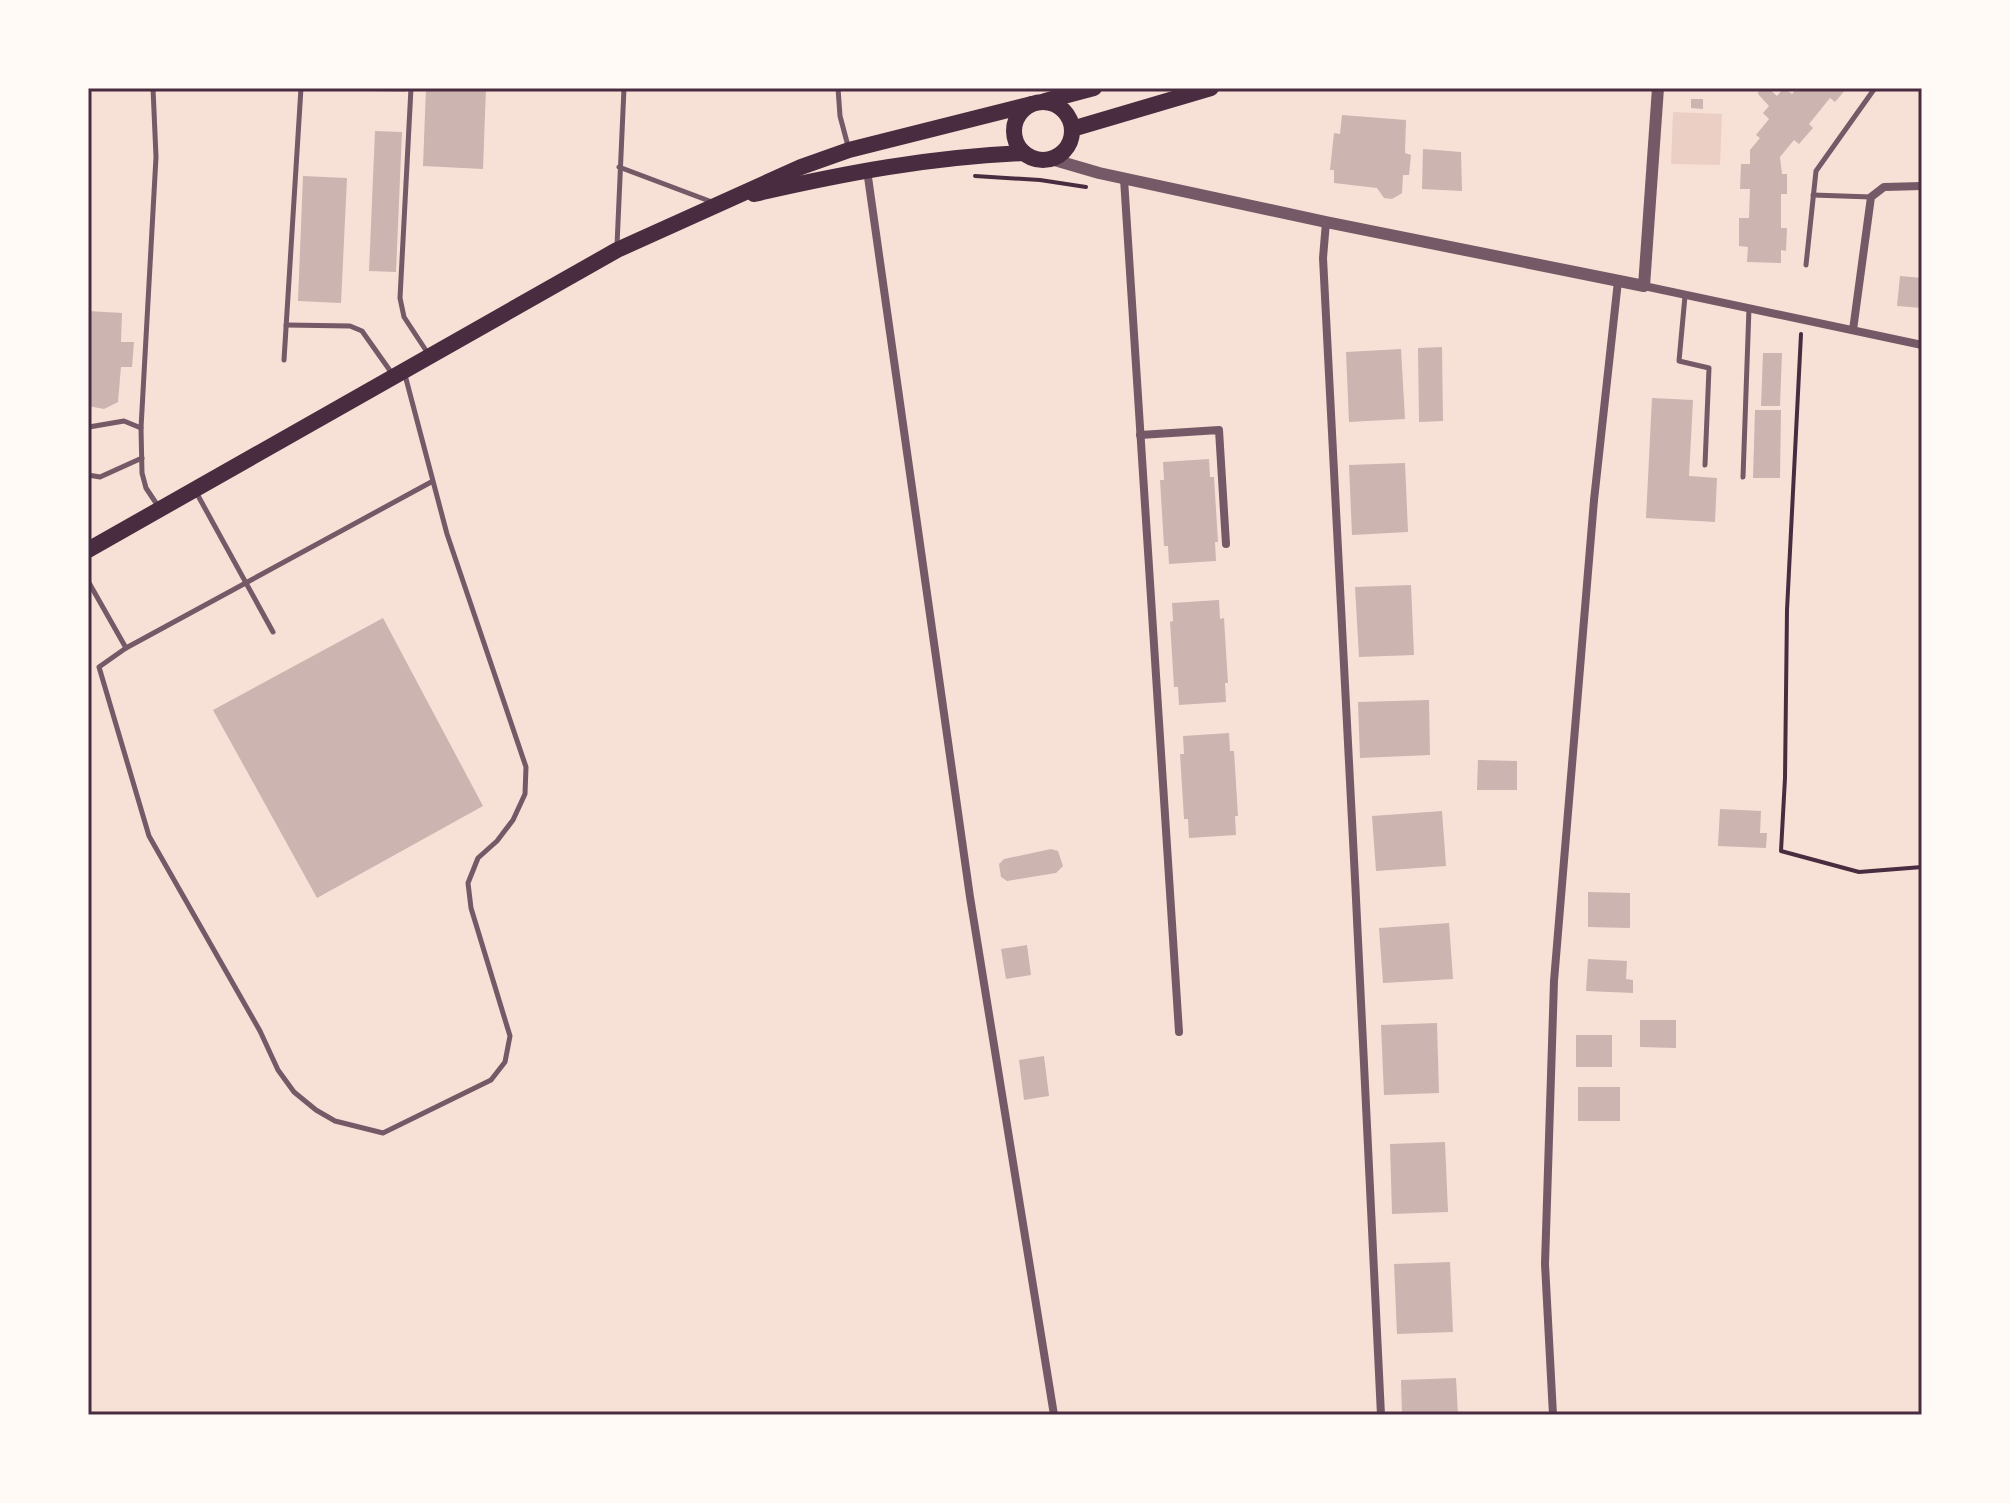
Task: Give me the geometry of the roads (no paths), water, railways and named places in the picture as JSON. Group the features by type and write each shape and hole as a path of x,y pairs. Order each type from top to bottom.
{"main road":[{"path":"88,550 617,250 718,202 774,177 849,150 1094,88"},
{"path":"1072,129 1211,88"},
{"path":"1037,103 1063,109 1072,129 1069,144 1051,159 1037,159 1024,153 1018,146 1014,130 1019,114 1037,103"},
{"path":"718,202 866,169 948,157 1024,153"}],"street":[{"path":"1644,286 1658,88"},
{"path":"1051,159 1124,179 1922,345"},
{"path":"866,169 970,897 1054,1415"},
{"path":"1124,179 1179,1032"},
{"path":"1853,330 1871,197 1884,187 1922,186"},
{"path":"1326,222 1323,258 1381,1415"},
{"path":"1553,1415 1545,1264 1554,981 1594,500 1618,281"},
{"path":"1140,435 1219,430 1226,544"}],"lane":[{"path":"153,88 156,157 141,428 142,473 146,488 161,510"},
{"path":"284,360 301,88"},
{"path":"411,88 400,298 404,317 429,356"},
{"path":"617,250 624,88"},
{"path":"838,88 840,116 849,150"},
{"path":"1806,265 1816,171 1875,88"},
{"path":"619,167 718,202"},
{"path":"1813,195 1871,197"},
{"path":"1686,295 1679,361 1709,368 1705,465"},
{"path":"1743,477 1749,308"},
{"path":"286,325 350,326 362,331 399,374 433,481 447,534 526,767 525,794 513,820 497,841 478,858 468,883 471,908 510,1036 505,1062 491,1080 383,1133 335,1121 294,1092 278,1070 260,1031 149,836 99,667 126,648 433,481"},
{"path":"88,431 89,427 124,421 141,428"},
{"path":"88,475 100,477 142,458"},
{"path":"196,491 273,632"},
{"path":"88,581 126,648"}]}
